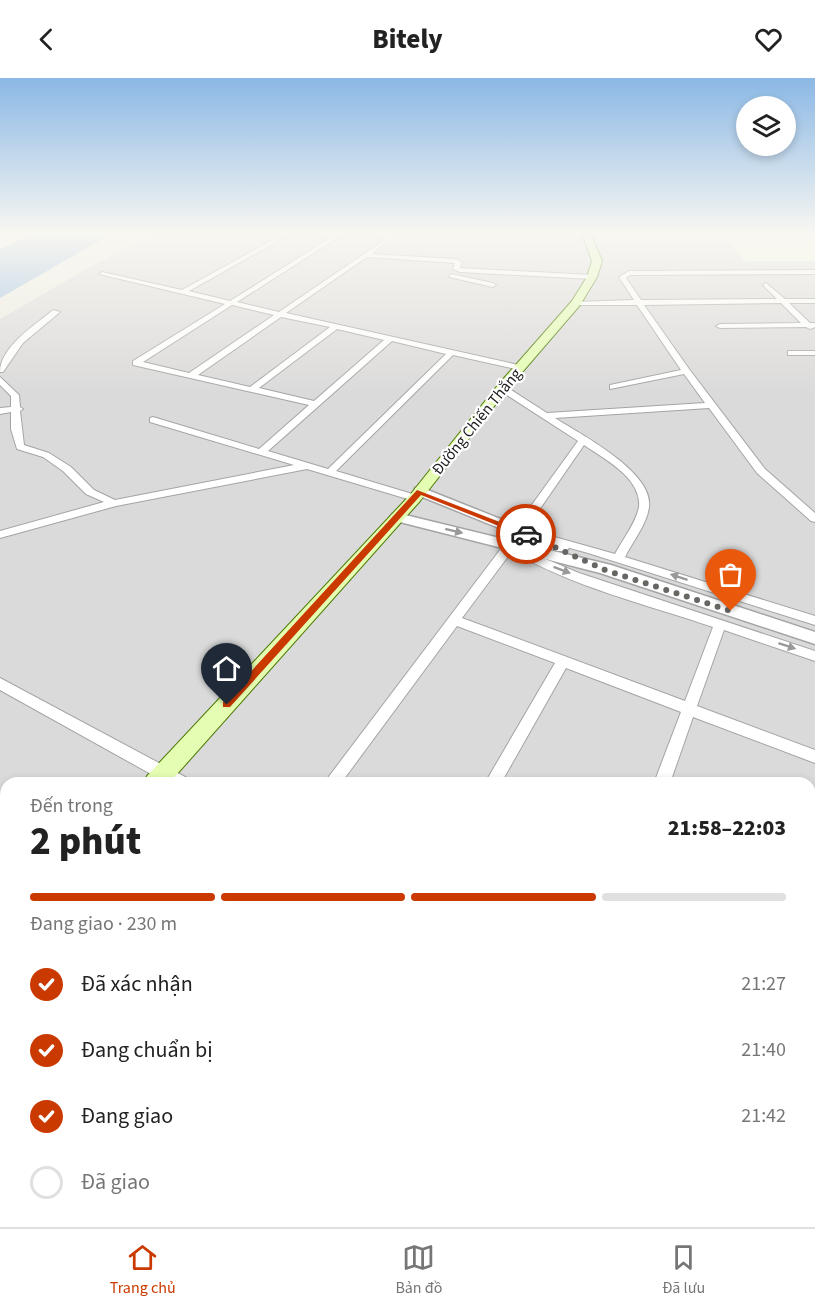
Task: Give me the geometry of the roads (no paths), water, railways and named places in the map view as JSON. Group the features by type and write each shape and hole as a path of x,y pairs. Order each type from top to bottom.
{"main road":[{"name":"Đường Chiến Thắng","path":"161,777 417,494 502,388 576,303 586,287"}],"street":[{"path":"157,287 520,368"},
{"path":"181,292 191,287"},
{"path":"258,287 136,363 315,404"},
{"path":"190,376 319,287"},
{"path":"627,287 710,405 761,471 815,519"},
{"path":"768,287 811,325 815,332"},
{"path":"576,303 815,301"},
{"path":"0,370 20,341 56,312"},
{"path":"720,326 811,325"},
{"path":"252,390 335,327"},
{"path":"261,452 390,339"},
{"path":"329,473 452,353"},
{"path":"791,353 815,353"},
{"path":"613,387 686,371"},
{"path":"0,380 13,392 18,409 16,429 20,447 46,455 67,469 90,492 114,503"},
{"path":"502,388 627,471 642,496 644,506 619,558"},
{"path":"544,416 710,405"},
{"path":"0,411 18,409"},
{"path":"153,420 329,473 417,494 519,531 605,570"},
{"path":"519,531 583,440"},
{"path":"0,535 114,503 308,466"},
{"path":"397,517 605,570 815,638"},
{"path":"519,531 619,558 815,621"},
{"path":"337,777 510,545"},
{"path":"510,545 532,558 575,576 815,656"},
{"path":"455,620 815,757"},
{"path":"664,777 720,624"},
{"path":"496,777 562,661"},
{"path":"0,683 158,777"}],"water":[{"path":"0,287 20,287 0,298"}]}
